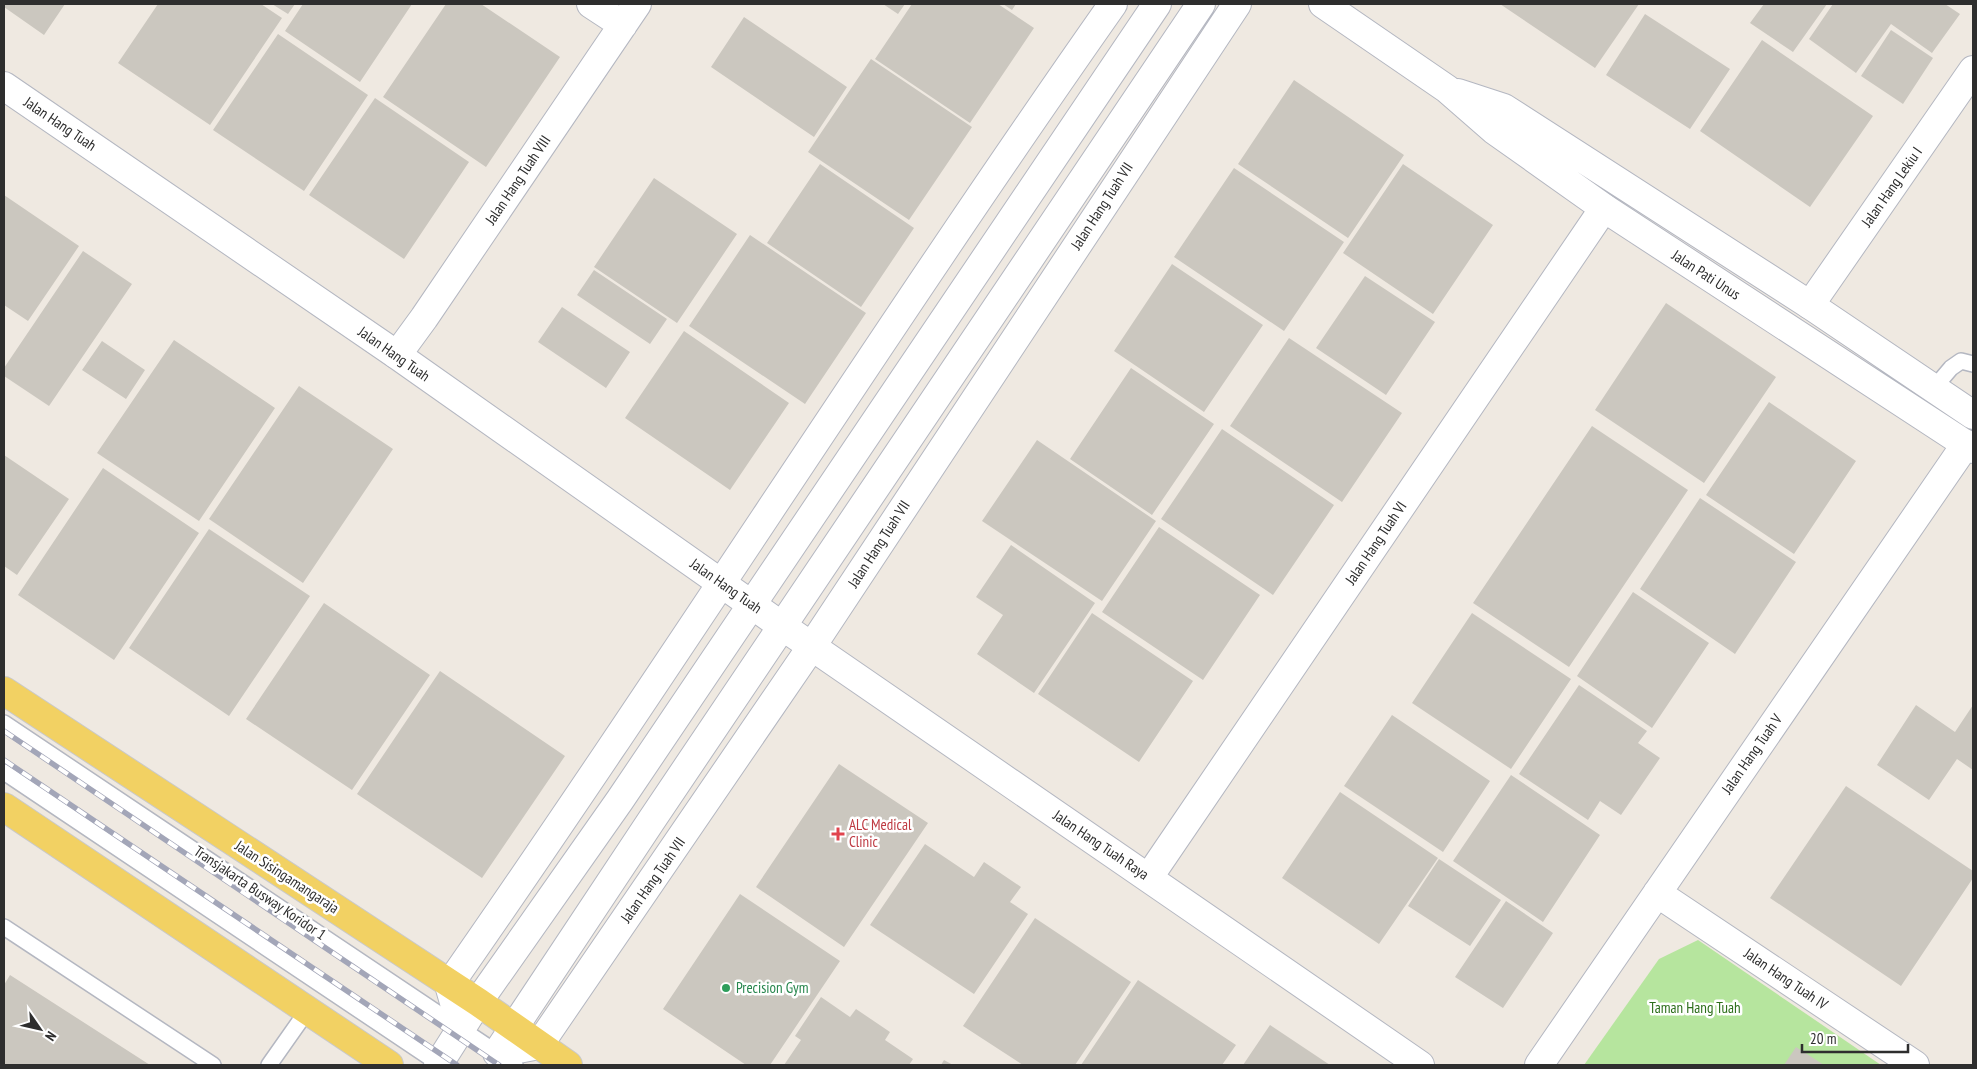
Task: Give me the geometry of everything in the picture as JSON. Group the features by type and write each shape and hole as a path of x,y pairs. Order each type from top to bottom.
{"main road":[{"name":"Jalan Sisingamangaraja","path":"4,691 478,1002 568,1065"},
{"path":"4,807 389,1065"}],"street":[{"path":"591,4 630,14"},
{"path":"462,1029 450,985 583,790 1024,131 1113,4"},
{"path":"439,1065 478,1002 616,805 1157,4"},
{"name":"Jalan Hang Tuah VII","path":"500,1061 514,1027 1201,4"},
{"name":"Jalan Hang Tuah VII","path":"538,1045 680,841 812,646 1237,4"},
{"name":"Jalan Pati Unus","path":"1324,4 1447,89 1494,130 1604,208 1970,446"},
{"name":"Jalan Hang Tuah VIII","path":"397,355 425,317 630,14"},
{"name":"Jalan Hang Lekiu I","path":"1810,305 1973,70"},
{"name":"Jalan Hang Tuah","path":"4,86 397,355 782,626"},
{"name":"Jalan Pati Unus","path":"1447,89 1504,108 1810,305 1973,415"},
{"path":"1024,131 1113,190"},
{"name":"Jalan Hang Tuah VI","path":"1149,877 1604,208"},
{"path":"989,319 1016,338"},
{"path":"885,339 975,399"},
{"name":"Jalan Hang Tuah V","path":"1539,1065 1657,892 1970,446"},
{"name":"Jalan Hang Tuah Raya","path":"782,626 1420,1065"},
{"path":"583,790 651,821 680,841"},
{"name":"Jalan Hang Tuah IV","path":"1657,892 1915,1065"},
{"path":"500,1061 538,1045"}],"lane":[{"path":"1934,388 1951,368 1961,361 1973,364"},
{"name":"Transjakarta Busway Koridor 1","path":"4,723 462,1029 500,1061"},
{"path":"4,772 439,1065"},
{"path":"5,932 213,1065"},
{"path":"269,1065 307,1011"}],"green space":[{"name":"Taman Hang Tuah","path":"1698,940 1881,1065 1584,1065 1659,959"}],"building":[{"path":"4,4 65,4 44,35 4,7"},
{"path":"158,4 261,4 282,18 210,125 118,63"},
{"path":"272,4 295,4 288,14"},
{"path":"303,4 412,4 360,82 285,31"},
{"path":"446,4 481,4 560,57 486,167 383,97"},
{"path":"883,4 905,4 898,14"},
{"path":"912,4 998,4 1034,28 970,123 875,59"},
{"path":"1003,4 1016,4 1012,10"},
{"path":"1500,4 1639,4 1595,68"},
{"path":"1764,4 1827,4 1793,52 1750,23"},
{"path":"1833,4 1945,4 1960,14 1932,53 1891,24 1856,73 1809,39"},
{"path":"1645,14 1730,69 1690,129 1606,75"},
{"path":"744,17 847,87 814,137 711,67"},
{"path":"1891,30 1933,58 1903,104 1861,76"},
{"path":"278,34 368,95 304,191 213,130"},
{"path":"1762,40 1873,116 1810,207 1700,131"},
{"path":"871,59 972,127 909,220 808,152"},
{"path":"1294,80 1404,155 1348,238 1238,164"},
{"path":"375,98 469,162 404,259 309,195"},
{"path":"820,164 914,228 861,307 767,243"},
{"path":"1403,164 1493,225 1433,314 1343,253"},
{"path":"1234,168 1344,242 1284,331 1174,257"},
{"path":"654,178 737,234 677,323 594,267"},
{"path":"4,195 79,246 28,321 4,305"},
{"path":"750,235 866,313 805,404 689,326"},
{"path":"83,251 132,284 49,406 4,376 4,368"},
{"path":"1172,264 1263,325 1204,412 1114,351"},
{"path":"594,270 667,319 650,344 577,295"},
{"path":"1365,276 1435,322 1386,395 1316,348"},
{"path":"1666,303 1776,377 1704,483 1595,410"},
{"path":"562,307 630,352 606,388 538,342"},
{"path":"684,331 789,403 730,490 625,418"},
{"path":"1289,338 1402,413 1342,502 1230,426"},
{"path":"174,340 275,408 199,521 97,453"},
{"path":"102,341 145,370 126,399 82,370"},
{"path":"1131,368 1214,424 1152,515 1070,459"},
{"path":"299,386 393,449 303,583 209,519"},
{"path":"1769,402 1856,461 1794,554 1706,495"},
{"path":"1592,426 1688,490 1569,667 1473,603"},
{"path":"1222,429 1334,505 1273,595 1161,519"},
{"path":"1037,440 1156,521 1102,601 982,521"},
{"path":"4,455 69,499 17,575 4,566"},
{"path":"103,468 199,533 114,660 18,595"},
{"path":"1700,498 1796,562 1735,654 1640,589"},
{"path":"1159,527 1260,595 1203,680 1102,612"},
{"path":"209,529 310,596 229,716 129,648"},
{"path":"1011,545 1095,603 1034,693 977,654 1003,615 976,597"},
{"path":"1633,592 1709,643 1652,728 1577,676"},
{"path":"324,603 430,675 352,790 246,719"},
{"path":"1092,613 1193,681 1139,762 1038,694"},
{"path":"1472,613 1571,679 1511,769 1412,703"},
{"path":"440,671 565,756 482,878 357,794"},
{"path":"1579,685 1647,731 1638,743 1660,758 1621,815 1600,801 1588,820 1519,774"},
{"path":"1916,705 1955,732 1973,705 1973,770 1957,759 1929,800 1877,765"},
{"path":"1392,715 1490,781 1443,852 1344,786"},
{"path":"839,764 928,823 844,947 756,887"},
{"path":"1511,775 1600,835 1543,922 1453,861"},
{"path":"1846,786 1973,871 1973,878 1901,986 1770,898"},
{"path":"1340,792 1438,858 1379,944 1282,878"},
{"path":"925,844 974,877 984,862 1021,887 1010,902 1028,914 974,994 870,925"},
{"path":"1439,859 1501,900 1470,946 1408,906"},
{"path":"740,894 840,961 770,1065 746,1065 663,1009"},
{"path":"1506,901 1553,933 1503,1008 1455,977"},
{"path":"1035,918 1131,982 1075,1065 1023,1065 963,1026"},
{"path":"10,975 150,1065 4,1065 4,985"},
{"path":"1138,980 1236,1045 1222,1065 1081,1065"},
{"path":"821,997 850,1017 856,1009 890,1032 885,1040 913,1059 909,1065 784,1065 801,1040 795,1036"},
{"path":"1270,1025 1330,1065 1243,1065"},
{"path":"1796,1047 1824,1065 1784,1065"},
{"path":"944,1060 953,1065 941,1065"}],"railway":[{"path":"4,731 499,1065"},
{"path":"4,760 457,1065"}],"place":[{"name":"ALC Medical Clinic","path":"838,834"},
{"name":"Precision Gym","path":"726,988"}]}
